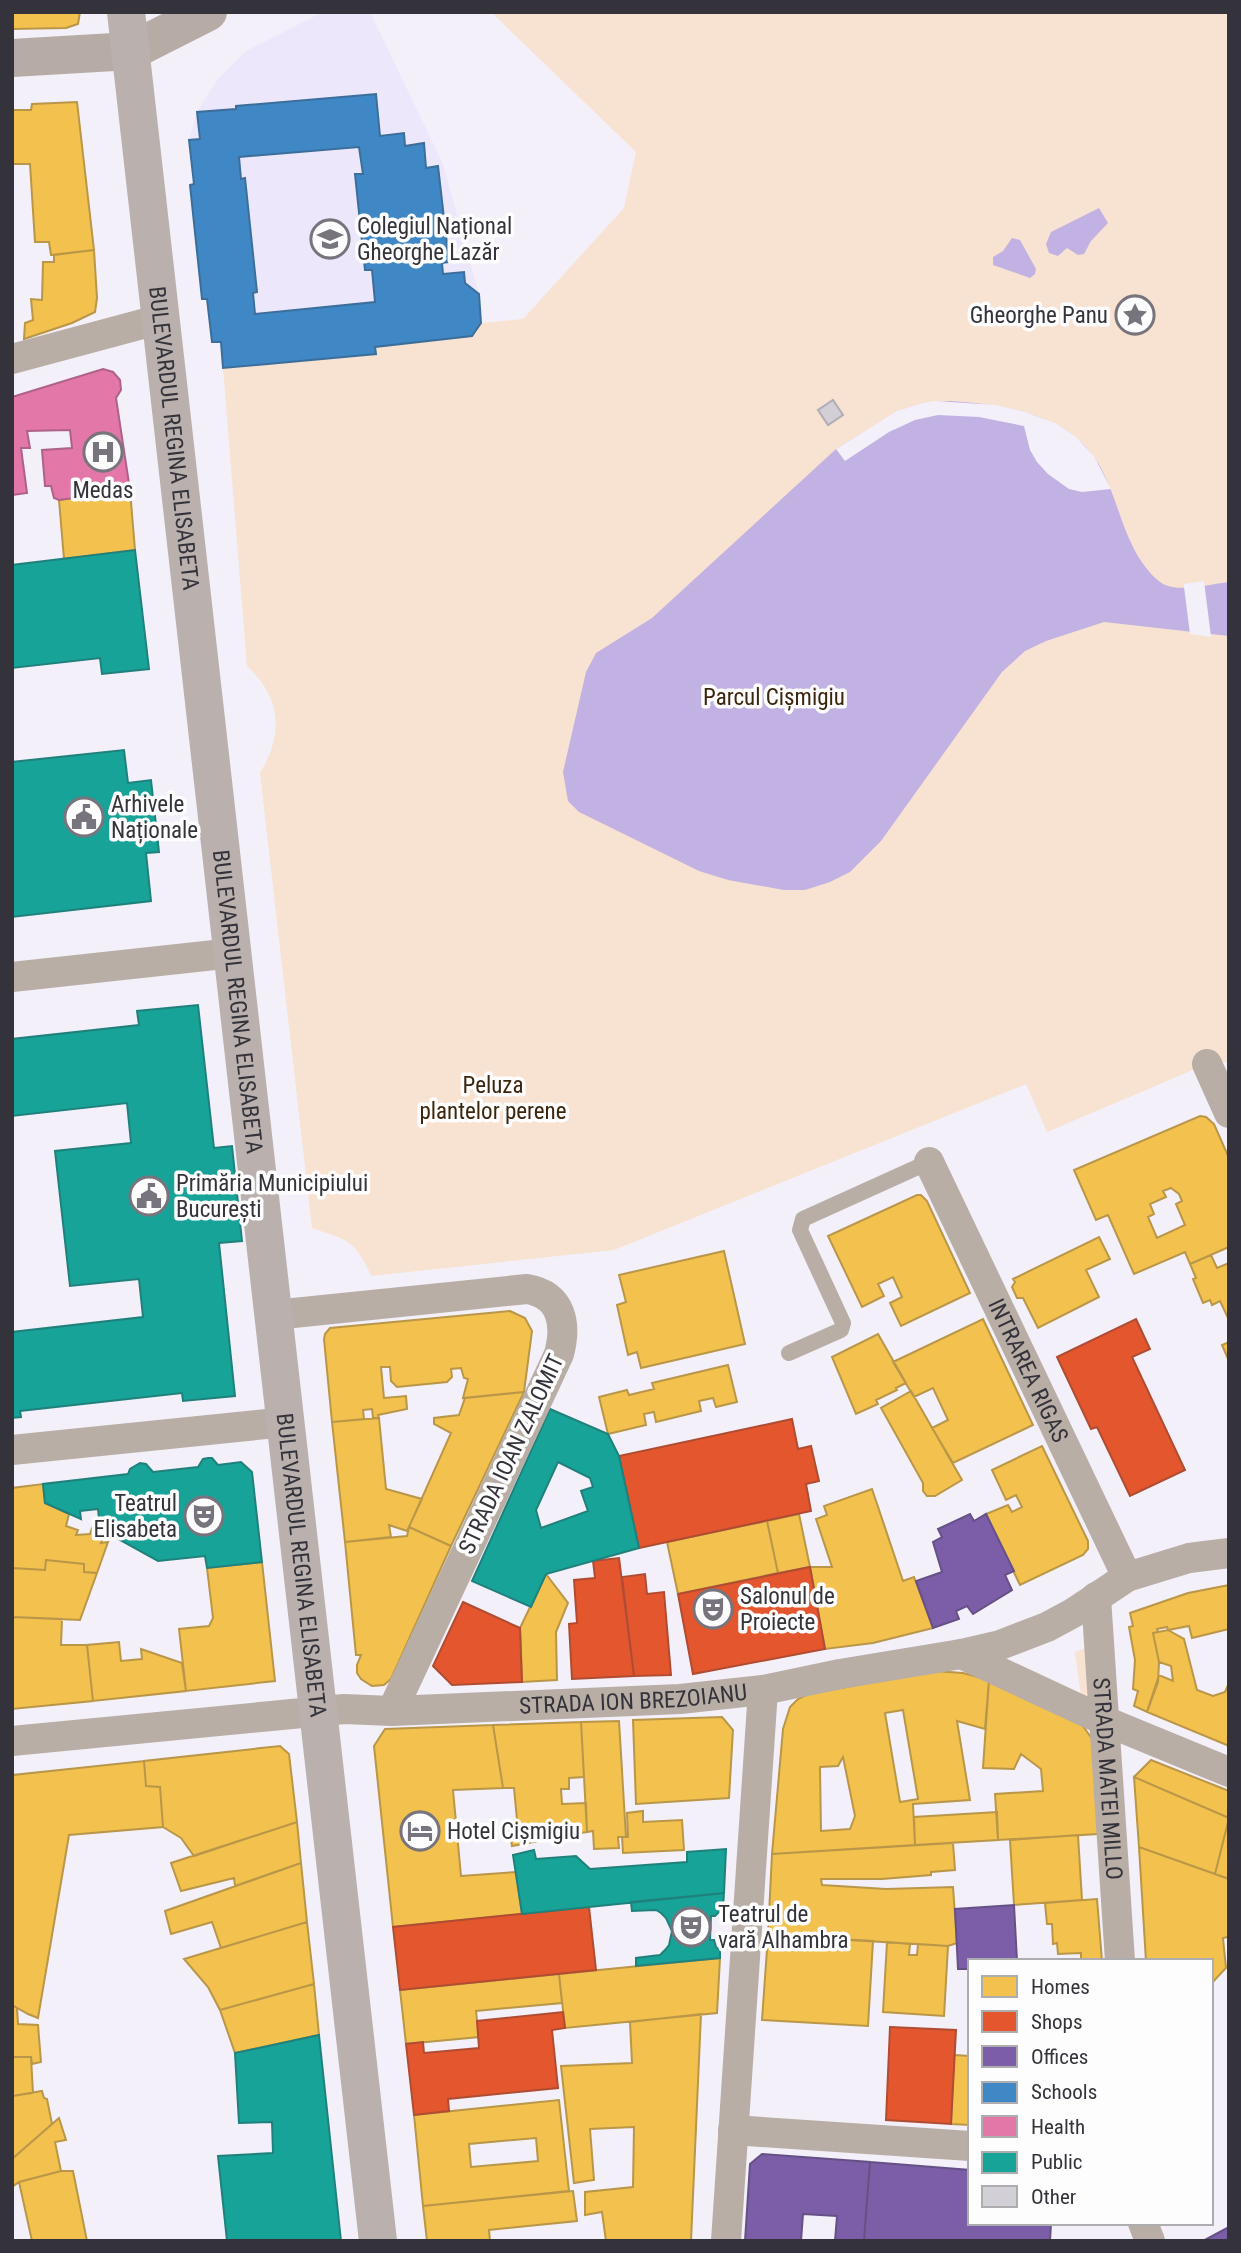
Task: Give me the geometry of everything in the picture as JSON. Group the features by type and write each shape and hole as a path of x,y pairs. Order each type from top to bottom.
{"main road":[{"name":"BULEVARDUL REGINA ELISABETA","path":"126,12 378,2241"},
{"path":"12,58 131,51 208,12"}],"street":[{"path":"12,359 161,318"},
{"path":"12,978 233,953"},
{"path":"1207,1064 1229,1113"},
{"name":"INTRAREA RIGAS","path":"929,1163 1127,1577"},
{"name":"STRADA IOAN ZALOMIT","path":"274,1315 527,1289 540,1291 549,1298 563,1321 563,1338 559,1353 392,1710"},
{"path":"12,1450 286,1422"},
{"name":"STRADA ION BREZOIANU","path":"12,1741 344,1709 392,1710 680,1699 763,1690 1000,1646 1073,1613 1127,1577 1167,1563 1229,1553"},
{"name":"STRADA MATEI MILLO","path":"1096,1597 1120,1959"},
{"path":"961,1654 1105,1721 1229,1772"},
{"path":"726,2241 763,1690"},
{"path":"733,2130 968,2146"}],"lane":[{"path":"789,1353 841,1330 843,1323 800,1230 803,1219 929,1163"}],"shaded area":[{"name":"Colegiul Național Gheorghe Lazăr","path":"323,12 370,12 443,164 479,294 481,323 472,336 375,347 376,354 223,368 221,342 212,342 207,299 202,299 190,185 194,184 189,140 197,112 217,80 246,51"},
{"path":"1099,208 1108,223 1091,241 1084,254 1078,255 1067,248 1058,256 1049,253 1046,244 1051,232"},
{"path":"1012,238 1020,240 1036,269 1030,278 993,265 993,257 1003,251"},
{"path":"949,401 1015,410 1036,416 1074,436 1090,451 1102,470 1134,549 1156,579 1165,585 1180,588 1229,582 1229,636 1104,622 1046,641 1025,651 1002,672 881,841 850,872 805,890 784,890 728,880 699,871 579,812 568,801 563,772 586,672 596,653 652,618 836,449 898,411 922,403"}],"green space":[{"name":"Parcul Cișmigiu","path":"491,12 1229,12 1229,1062 1207,1064 1047,1132 1026,1084 614,1250 371,1276 360,1255 349,1243 312,1228 260,773 273,744 275,716 267,690 247,666 223,368 375,355 375,347 472,336 481,323 523,319 624,208 636,152"},
{"path":"1100,1643 1105,1721 1083,1711 1075,1652"}],"pier":[{"path":"935,401 996,405 1055,423 1076,437 1094,456 1111,489 1082,492 1069,489 1037,462 1030,450 1024,426 979,417 938,415 915,420 889,432 845,461 836,449 897,411"},
{"path":"1204,581 1211,637 1190,634 1184,587 1184,584"}],"building: Homes":[{"path":"12,12 80,12 78,24 66,28 12,29"},
{"path":"77,102 94,250 51,255 49,242 35,242 30,164 12,164 12,110 31,110 32,104"},
{"path":"94,250 97,298 95,312 72,323 24,339 25,323 33,320 31,299 42,300 43,262 54,262 54,255"},
{"path":"130,490 135,550 64,559 59,500"},
{"path":"1200,1116 1206,1117 1214,1124 1229,1158 1229,1247 1190,1264 1185,1252 1134,1274 1108,1215 1096,1220 1074,1170","holes":["1171,1188 1179,1194 1182,1201 1176,1204 1185,1225 1157,1238 1148,1217 1154,1214 1150,1204 1166,1197 1163,1191"]},
{"path":"917,1195 927,1201 970,1293 901,1326 890,1303 902,1297 893,1277 878,1284 884,1296 862,1307 828,1236"},
{"path":"1099,1237 1110,1259 1086,1270 1099,1297 1038,1328 1023,1298 1017,1298 1012,1287 1015,1282 1013,1279"},
{"path":"724,1251 745,1344 641,1368 637,1352 628,1355 617,1305 626,1302 619,1275"},
{"path":"1211,1255 1217,1268 1229,1263 1229,1320 1220,1301 1212,1305 1210,1300 1203,1303 1193,1279 1196,1278 1190,1264"},
{"path":"510,1311 525,1318 532,1331 524,1392 463,1398 468,1379 464,1378 461,1368 451,1369 452,1377 447,1382 397,1387 391,1381 390,1367 381,1367 384,1398 406,1396 407,1409 378,1415 379,1418 373,1418 372,1409 363,1410 364,1419 332,1422 324,1339 330,1328"},
{"path":"983,1319 1033,1425 953,1463 932,1428 948,1420 933,1388 914,1397 893,1362"},
{"path":"878,1334 906,1383 876,1400 878,1404 856,1414 832,1357"},
{"path":"1229,1342 1229,1361 1222,1345"},
{"path":"728,1365 737,1402 716,1407 713,1398 699,1401 701,1411 656,1422 654,1412 644,1414 646,1425 608,1434 599,1397 627,1390 629,1395 654,1389 652,1383"},
{"path":"911,1391 962,1480 935,1496 927,1496 923,1491 923,1483 881,1408"},
{"path":"524,1392 451,1546 409,1527 451,1433 434,1424 434,1418 459,1415 465,1398"},
{"path":"379,1418 386,1489 422,1499 407,1531 389,1525 391,1537 345,1542 332,1422"},
{"path":"1042,1446 1088,1541 1088,1549 1083,1555 1020,1585 986,1514 1008,1505 1012,1512 1022,1507 1016,1495 1006,1500 992,1470"},
{"path":"43,1484 45,1503 69,1514 66,1526 78,1530 76,1535 90,1534 92,1528 105,1533 101,1543 108,1542 97,1573 84,1572 84,1564 46,1560 45,1570 12,1568 12,1488"},
{"path":"872,1489 903,1581 914,1577 933,1628 873,1643 825,1649 810,1567 832,1567 816,1519 827,1515 824,1506"},
{"path":"799,1514 810,1567 778,1573 767,1521"},
{"path":"767,1521 778,1573 678,1594 667,1542"},
{"path":"409,1527 451,1546 391,1679 384,1685 372,1686 357,1673 361,1655 356,1655 345,1542 407,1536"},
{"path":"46,1560 84,1564 84,1572 97,1573 80,1620 12,1617 12,1568 45,1570"},
{"path":"262,1562 275,1681 186,1691 179,1629 209,1626 213,1618 207,1568"},
{"path":"546,1574 568,1603 556,1632 557,1680 522,1682 520,1628"},
{"path":"1229,1585 1229,1629 1192,1638 1189,1626 1168,1630 1167,1627 1157,1629 1158,1632 1153,1633 1159,1662 1158,1682 1147,1712 1134,1706 1138,1691 1133,1689 1135,1660 1129,1627 1133,1626 1130,1613 1188,1593"},
{"path":"12,1617 62,1619 61,1645 87,1645 93,1701 12,1709"},
{"path":"1168,1630 1184,1639 1197,1690 1213,1696 1225,1692 1229,1683 1229,1746 1147,1712 1159,1675 1173,1681 1171,1666 1159,1662 1153,1633"},
{"path":"119,1642 121,1661 142,1659 141,1649 182,1663 186,1691 93,1701 87,1645"},
{"path":"935,1671 963,1673 989,1680 985,1729 957,1721 970,1800 913,1804 915,1845 772,1854 783,1729 790,1707 808,1694","holes":["903,1710 918,1799 900,1802 885,1713","843,1757 855,1816 850,1829 821,1831 820,1767 838,1766"]},
{"path":"989,1680 1080,1722 1093,1740 1098,1834 998,1840 995,1794 1043,1791 1041,1769 1021,1754 1014,1769 983,1768"},
{"path":"722,1717 733,1730 729,1798 636,1804 633,1720"},
{"path":"619,1721 626,1837 618,1837 619,1848 594,1849 593,1831 587,1832 581,1722"},
{"path":"581,1722 584,1777 569,1778 569,1789 561,1789 562,1804 586,1803 587,1832 512,1846 508,1822 517,1820 514,1788 503,1788 493,1725"},
{"name":"Hotel Cișmigiu","path":"493,1725 503,1788 453,1790 461,1876 516,1872 522,1914 393,1927 374,1746 385,1729"},
{"path":"280,1746 289,1754 297,1822 194,1856 181,1838 163,1827 160,1787 146,1786 144,1761"},
{"path":"1151,1760 1229,1791 1229,1818 1134,1777"},
{"path":"144,1761 146,1786 160,1787 163,1827 69,1835 38,2018 28,2014 12,2005 13,1775"},
{"path":"1134,1777 1229,1818 1215,1874 1139,1847"},
{"path":"643,1811 643,1822 682,1820 684,1850 623,1853 622,1837 628,1837 627,1813"},
{"path":"997,1812 998,1840 915,1845 914,1817"},
{"path":"1229,1818 1229,1879 1215,1874"},
{"path":"297,1822 301,1863 235,1886 234,1878 181,1891 171,1863"},
{"path":"1078,1835 1082,1900 1014,1905 1010,1840"},
{"path":"953,1843 955,1870 882,1879 821,1879 822,1885 886,1889 953,1887 957,1943 948,1946 768,1935 772,1854"},
{"path":"1139,1847 1229,1879 1228,1937 1223,1938 1226,1968 1213,1982 1213,1959 1146,1959"},
{"path":"301,1863 307,1922 221,1948 212,1922 171,1934 165,1911"},
{"path":"1097,1899 1102,1959 1081,1959 1081,1953 1058,1954 1057,1943 1053,1944 1052,1924 1047,1924 1045,1903"},
{"path":"307,1922 314,1984 220,2010 208,1987 184,1959"},
{"path":"768,1935 873,1941 868,2026 762,2020"},
{"path":"887,1942 910,1944 909,1955 917,1955 918,1944 948,1946 944,2016 883,2012"},
{"path":"720,1958 717,2013 565,2028 559,1974"},
{"path":"559,1974 562,2003 476,2011 479,2037 406,2044 400,1990"},
{"path":"314,1984 319,2035 235,2053 220,2010"},
{"path":"12,2005 17,2008 18,2024 38,2025 41,2062 32,2064 31,2057 12,2057"},
{"path":"701,2014 691,2241 606,2241 602,2212 585,2215 585,2192 633,2187 634,2127 590,2129 594,2180 574,2183 561,2066 632,2063 630,2022"},
{"path":"954,2055 968,2056 968,2125 951,2124"},
{"path":"12,2057 31,2057 33,2093 12,2096"},
{"path":"42,2091 47,2099 52,2124 12,2159 12,2096"},
{"path":"559,2100 569,2191 423,2206 414,2115","holes":["536,2138 538,2161 471,2167 469,2144"]},
{"path":"59,2118 66,2140 55,2142 61,2171 19,2182 12,2187 12,2159"},
{"path":"61,2171 73,2171 87,2241 32,2241 19,2182"},
{"path":"573,2191 577,2221 489,2230 490,2241 427,2241 423,2206"}],"building: Shops":[{"path":"1136,1319 1150,1349 1132,1357 1185,1470 1130,1496 1097,1427 1091,1429 1057,1357"},
{"path":"792,1419 798,1449 811,1446 819,1481 806,1484 811,1511 639,1548 619,1456"},
{"path":"619,1558 634,1676 572,1679 569,1624 577,1623 574,1580 595,1578 593,1561"},
{"path":"810,1567 825,1649 693,1674 678,1594"},
{"path":"645,1574 647,1594 664,1592 671,1675 634,1676 622,1577"},
{"path":"463,1602 520,1628 522,1682 452,1685 433,1666"},
{"path":"589,1907 596,1970 400,1990 393,1927"},
{"path":"563,2012 565,2028 552,2030 558,2088 448,2099 449,2111 414,2115 406,2044 423,2042 424,2053 479,2048 477,2021"},
{"path":"890,2027 956,2030 951,2124 886,2120"}],"building: Offices":[{"path":"970,1514 974,1521 986,1514 1014,1571 1005,1575 1012,1590 973,1614 967,1606 956,1611 959,1619 933,1628 916,1581 942,1572 933,1542 942,1537 938,1529"},
{"path":"1014,1905 1017,1959 968,1959 968,1969 958,1969 955,1909"},
{"path":"762,2154 870,2162 864,2241 835,2241 837,2216 803,2214 801,2241 745,2241 750,2164"},
{"path":"870,2162 968,2170 968,2225 1051,2225 1050,2241 864,2241"},
{"path":"1229,2227 1229,2241 1203,2241"}],"building: Schools":[{"path":"376,94 380,136 404,133 405,146 424,143 426,168 438,166 449,262 442,263 443,274 464,272 465,283 479,294 481,323 472,336 375,347 376,354 223,368 221,342 212,342 207,299 202,299 190,185 194,184 189,140 200,139 197,112 236,109 236,106","holes":["359,147 363,174 355,174 365,270 372,270 375,302 255,314 253,293 257,292 245,178 241,179 239,157"]}],"building: Health":[{"path":"103,369 113,372 120,380 121,390 116,398 130,490 59,500 54,498 51,486 45,486 42,450 72,448 70,430 27,431 30,448 21,448 27,493 12,495 12,397"}],"building: Public":[{"path":"135,550 149,669 102,674 100,658 12,668 12,565"},
{"name":"Arhivele Naționale","path":"124,750 128,783 151,780 159,852 146,853 151,901 12,917 12,762"},
{"name":"Primăria Municipiului București","path":"198,1005 214,1148 232,1146 242,1241 219,1243 235,1396 183,1401 182,1393 20,1411 21,1417 12,1418 12,1332 143,1317 139,1279 70,1286 55,1151 131,1143 127,1103 12,1116 12,1039 139,1025 137,1011"},
{"path":"550,1409 608,1434 619,1456 639,1548 546,1574 531,1607 472,1581","holes":["558,1462 590,1478 593,1487 581,1491 588,1511 541,1528 536,1510"]},
{"path":"212,1458 218,1465 241,1462 252,1472 262,1562 207,1568 205,1556 158,1561 100,1529 98,1509 80,1511 81,1519 45,1503 43,1484 128,1474 130,1469 140,1463 146,1464 153,1472 198,1467 203,1459"},
{"path":"726,1849 724,1893 522,1914 513,1855 534,1850 536,1859 576,1856 590,1869 687,1862 687,1852"},
{"name":"Teatrul de vară Alhambra","path":"724,1893 723,1908 715,1916 711,1916 710,1940 714,1940 720,1950 720,1958 636,1966 636,1958 660,1955 669,1945 672,1931 661,1913 656,1910 632,1911 631,1902"},
{"path":"319,2035 341,2241 227,2241 218,2156 273,2153 272,2122 239,2123 235,2053"}],"building: Other":[{"path":"833,400 843,415 828,425 818,410"}],"place":[{"name":"Colegiul Național Gheorghe Lazăr","path":"330,239"},
{"name":"Gheorghe Panu","path":"1135,315"},
{"name":"Medas","path":"103,452"},
{"name":"Arhivele Naționale","path":"84,817"},
{"name":"Primăria Municipiului București","path":"149,1196"},
{"name":"Teatrul Elisabeta","path":"204,1516"},
{"name":"Salonul de Proiecte","path":"713,1609"},
{"name":"Hotel Cișmigiu","path":"420,1831"},
{"name":"Teatrul de vară Alhambra","path":"691,1927"}],"park label":[{"name":"Peluza plantelor perene","path":"493,1098"}]}
